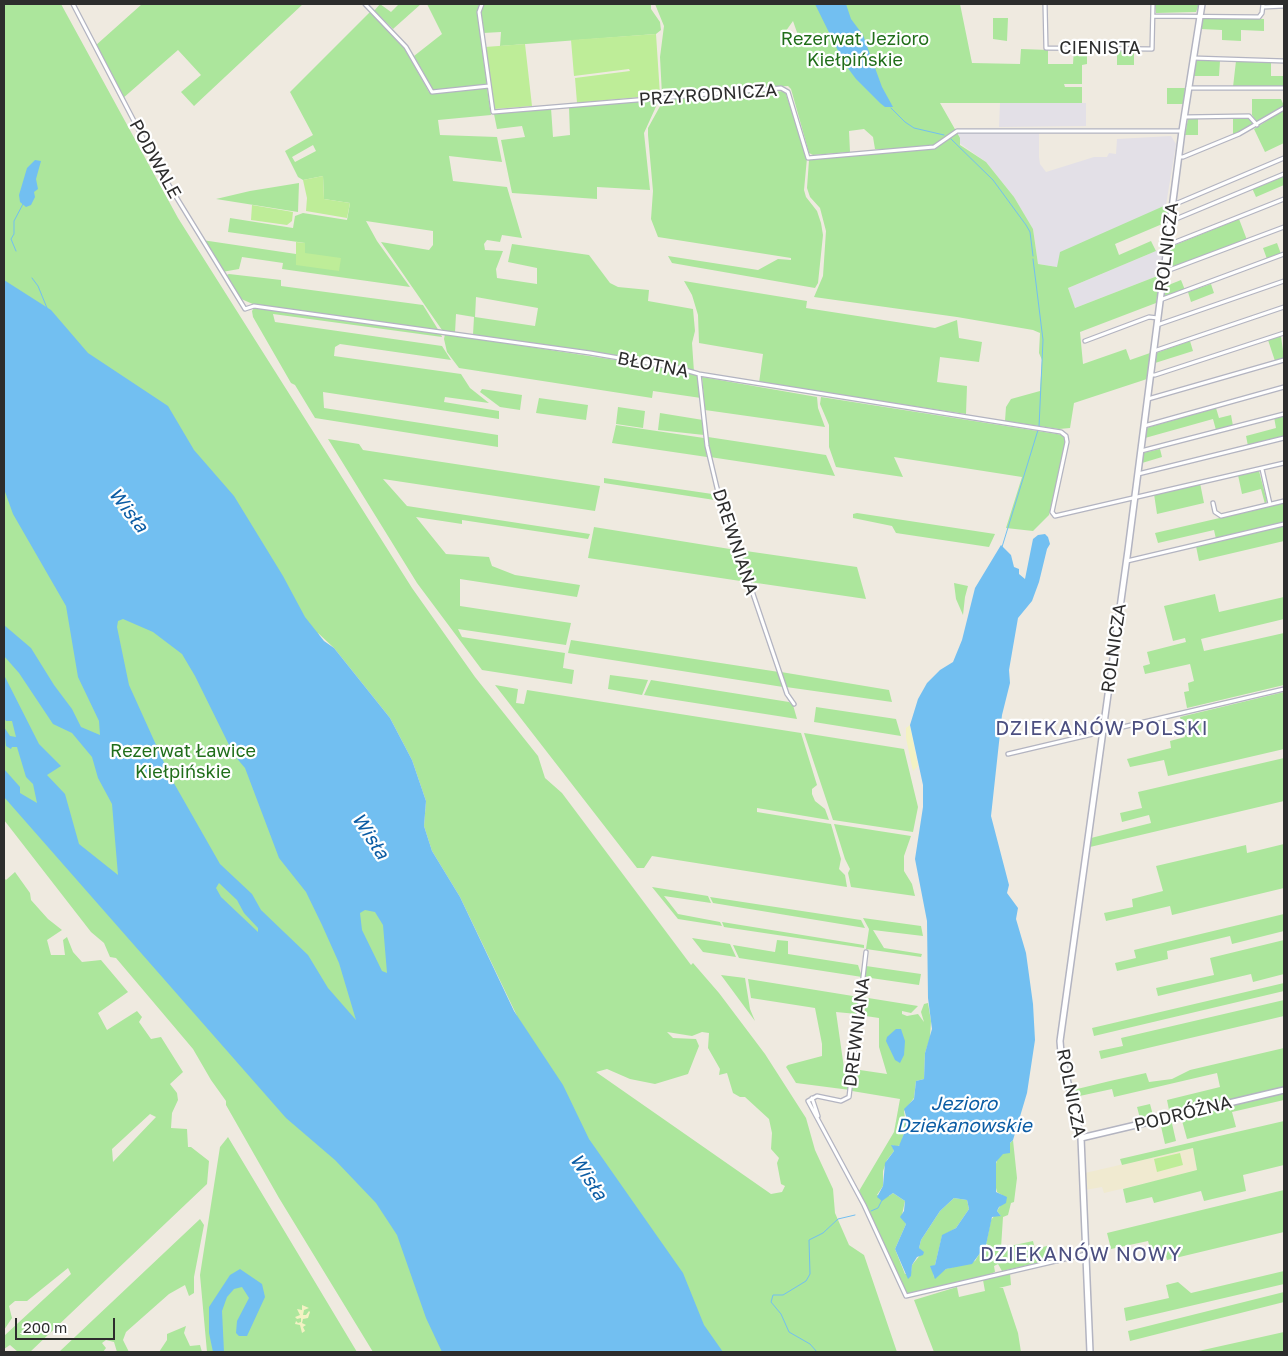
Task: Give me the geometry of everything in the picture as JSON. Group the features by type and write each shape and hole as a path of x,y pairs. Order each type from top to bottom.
{"street":[{"name":"PODWALE","path":"73,4 159,169 245,309"},
{"path":"365,4 406,47 432,92 489,86 479,12 482,4"},
{"name":"CIENISTA","path":"1045,4 1046,48 1152,48 1153,4"},
{"name":"ROLNICZA","path":"1090,1352 1081,1138 1060,1044 1135,498 1182,131 1202,4"},
{"path":"1263,5 1284,6"},
{"name":"CIENISTA","path":"1153,16 1259,17 1262,15 1263,5"},
{"path":"1192,58 1284,62"},
{"name":"PRZYRODNICZA","path":"489,86 493,112 781,88 788,92 808,158 934,147 957,131 1182,131"},
{"path":"1188,88 1284,88"},
{"path":"1179,157 1208,148 1257,125 1284,108"},
{"path":"1185,117 1249,116 1257,125"},
{"path":"1173,205 1284,158"},
{"path":"1171,221 1284,174"},
{"path":"1168,245 1284,199"},
{"path":"1164,272 1284,227"},
{"path":"1160,300 1284,254"},
{"path":"1157,325 1284,281"},
{"name":"BŁOTNA","path":"245,309 254,306 444,332 678,368 699,374 1061,432 1066,436 1067,442 1052,515 1135,498"},
{"path":"1154,351 1284,307"},
{"path":"1085,341 1148,317 1158,318"},
{"path":"1150,375 1284,333"},
{"path":"1147,399 1284,360"},
{"name":"DREWNIANA","path":"699,374 707,446 717,488 787,694 794,704"},
{"path":"1144,426 1284,387"},
{"path":"1141,451 1284,414"},
{"path":"1138,474 1284,438"},
{"path":"1135,498 1284,464"},
{"path":"1262,469 1270,504"},
{"path":"1213,503 1215,512 1221,516 1284,500"},
{"path":"1126,561 1284,524"},
{"path":"1008,754 1284,689"},
{"name":"DREWNIANA","path":"812,1098 821,1097 841,1102 850,1097 866,952"},
{"name":"PODRÓŻNA","path":"1081,1138 1284,1090"},
{"path":"812,1098 808,1101 864,1205 906,1296 1086,1254"},
{"path":"812,1098 818,1117"}],"shaded area":[{"path":"1000,103 1086,103 1086,126 999,127"},
{"path":"957,132 1039,133 1040,164 1046,172 1094,157 1107,157 1109,153 1116,154 1117,139 1171,136 1176,144 1166,205 1057,267 1038,264 1033,229 1014,197 986,162 951,137"},
{"path":"1163,248 1160,275 1075,308 1068,288"},
{"path":"1193,1148 1197,1171 1104,1193 1102,1187 1085,1190 1085,1173"}],"green space":[{"name":"Rezerwat Ławice Kiełpińskie","path":"4,4 61,4 178,218 412,588 475,677 538,756 545,778 562,793 691,965 693,963 719,993 765,1054 806,1118 815,1150 833,1189 835,1213 849,1245 864,1255 897,1352 373,1352 279,1198 226,1105 226,1101 193,1049 116,958 110,957 104,943 91,932 4,820","holes":["318,633 334,648 390,718 412,760 426,801 424,826 432,851 460,897 517,1016 477,987","667,1032 692,1036 702,1032 709,1033 708,1048 720,1069 719,1075 727,1073 733,1093 740,1097 745,1097 769,1119 772,1133 771,1149 779,1158 777,1163 781,1184 785,1186 782,1192 771,1194 596,1072 607,1069 630,1079 655,1084 688,1074 699,1046 696,1039 673,1038"]},
{"path":"142,4 303,4 194,106 181,92 201,75 178,50 122,99 95,46"},
{"path":"380,4 391,12 399,4 421,4 393,29 374,11"},
{"path":"427,4 481,4 477,12 487,85 433,90 414,56 442,34"},
{"path":"484,4 651,4 651,9 660,22 661,30 656,34 500,46 501,32 483,33 480,11"},
{"name":"Rezerwat Jezioro Kiełpińskie","path":"655,4 960,4 972,63 1020,64 1021,49 1048,50 1048,64 1073,64 1074,49 1087,49 1087,64 1082,65 1082,84 1064,84 1065,87 1082,87 1082,103 940,103 960,138 960,145 986,162 1014,197 1033,229 1038,264 1057,267 1060,252 1166,205 1166,207 1169,206 1167,222 1115,244 1119,255 1151,241 1156,251 1068,288 1075,308 1160,275 1156,303 1080,332 1083,364 1126,349 1130,360 1150,353 1147,379 1074,403 1070,428 1059,429 1005,421 1006,407 1011,399 1040,391 1042,360 1039,353 1040,333 1033,330 957,317 814,297 823,276 826,231 820,208 810,197 807,188 809,160 890,152 886,149 875,149 873,137 864,129 849,131 850,152 813,155 809,153 791,89 788,86 662,95 660,57 664,26","holes":["793,21 800,41 784,44 783,35"]},
{"path":"1155,4 1199,4 1196,12 1156,13"},
{"path":"370,12 405,49 429,92 487,88 491,115 438,120 440,135 497,137 502,162 449,156 453,181 507,187 522,238 502,235 500,242 487,240 484,244 485,250 503,251 496,269 497,278 537,284 537,268 508,262 512,244 589,255 610,283 618,287 649,290 648,301 693,309 695,331 692,343 694,372 670,364 473,335 474,317 456,314 455,333 442,330 381,242 429,250 433,245 433,231 366,221 377,241 410,287 282,269 283,263 242,257 239,269 222,272 202,240 296,254 296,265 304,253 305,243 228,232 230,218 293,228 295,216 303,213 347,220 350,203 324,199 323,176 303,180 298,177 285,151 313,135 290,92","holes":["313,145 316,151 295,162 292,157","476,297 538,308 535,326 475,317"]},
{"path":"1202,17 1264,19 1264,31 1241,30 1241,41 1222,40 1222,30 1201,29"},
{"path":"993,18 1008,18 1007,41 993,39"},
{"path":"656,34 660,95 577,103 575,78 630,71 629,69 574,76 571,40"},
{"path":"525,44 532,106 494,109 485,47"},
{"path":"1117,50 1134,50 1134,65 1117,65"},
{"path":"1196,60 1220,61 1219,76 1193,76"},
{"path":"1236,61 1271,63 1271,76 1284,76 1284,86 1233,87"},
{"path":"1167,88 1185,88 1183,104 1167,104"},
{"path":"785,91 807,158 804,190 806,197 817,211 823,235 818,283 815,288 672,263 668,256 758,270 778,259 791,260 791,258 658,237 651,219 653,191 648,135 648,128 664,99"},
{"path":"1252,99 1281,99 1284,106 1257,122 1252,115"},
{"path":"659,100 644,133 650,190 597,187 597,199 512,193 501,140 525,137 522,126 497,129 494,114 551,108 553,137 570,135 569,107"},
{"path":"1284,110 1284,143 1265,152 1254,129"},
{"path":"1233,118 1250,118 1254,126 1233,135"},
{"path":"1188,119 1198,119 1198,135 1185,135"},
{"path":"1284,175 1284,185 1256,197 1252,188"},
{"path":"323,176 324,199 350,203 347,218 306,211 307,198 303,180"},
{"path":"299,183 298,212 216,199 250,191"},
{"path":"252,205 293,212 292,221 287,225 251,220"},
{"path":"1239,219 1247,240 1167,271 1170,247"},
{"path":"296,242 305,243 305,253 341,258 339,271 296,265"},
{"path":"1277,243 1281,254 1267,259 1263,248"},
{"path":"229,274 281,280 281,286 423,305 439,331 255,305 239,298 224,276"},
{"path":"1181,280 1185,290 1163,298 1166,286"},
{"path":"684,281 807,301 806,308 935,328 957,320 959,338 982,342 979,362 940,357 937,382 967,386 966,414 759,383 763,354 699,343 698,315 692,295"},
{"path":"1211,284 1214,293 1191,302 1188,292"},
{"path":"254,308 441,334 442,337 273,314 275,322 442,346 451,360 340,344 335,347 334,356 461,374 470,388 489,403 445,397 444,402 499,411 499,419 323,392 324,408 498,435 498,447 315,418 295,385 291,383 253,317 252,311"},
{"path":"445,334 681,370 698,375 701,398 653,391 652,398 459,368 447,352 444,339"},
{"path":"1281,336 1284,359 1275,361 1268,340"},
{"path":"1190,341 1193,351 1155,363 1156,353"},
{"path":"702,377 817,397 818,408 825,427 705,410"},
{"path":"482,389 522,395 520,410 500,407 480,392"},
{"path":"821,397 1063,435 1066,440 1049,515 1033,531 1006,528 1022,477 894,457 903,477 836,467 829,447 829,425 820,404"},
{"path":"539,398 588,405 586,420 536,413"},
{"path":"618,407 645,411 643,428 616,424"},
{"path":"1216,408 1219,418 1231,415 1233,426 1216,430 1213,419 1145,438 1146,428"},
{"path":"660,413 703,420 704,435 658,430"},
{"path":"1284,415 1284,437 1248,446 1246,436 1276,428 1274,417"},
{"path":"616,425 704,438 707,457 612,443"},
{"path":"708,437 826,455 835,476 710,457"},
{"path":"328,439 359,444 363,450 600,486 595,511 383,479 407,506 590,534 588,539 462,520 462,524 416,517 446,554 489,557 492,566 515,575 580,585 577,597 460,579 460,606 571,623 566,645 458,629 462,637 565,653 563,668 574,670 572,684 482,670 417,583"},
{"path":"1160,449 1162,457 1142,463 1143,453"},
{"path":"1259,471 1267,501 1265,504 1261,489 1242,494 1238,475"},
{"path":"604,478 719,495 721,501 604,483"},
{"path":"1200,483 1204,503 1157,514 1154,494"},
{"path":"1284,503 1284,522 1216,539 1214,530 1158,543 1155,533"},
{"path":"857,513 995,534 989,547 896,533 892,526 853,518 853,514"},
{"path":"1284,526 1284,541 1199,561 1196,546"},
{"path":"594,527 736,550 747,582 588,558"},
{"path":"739,550 857,567 866,599 750,582"},
{"path":"954,583 968,586 963,615 956,599"},
{"path":"1215,594 1219,612 1284,597 1284,619 1201,639 1204,651 1284,633 1284,685 1187,708 1184,692 1189,691 1188,683 1194,681 1190,664 1145,674 1143,666 1150,664 1147,652 1186,642 1185,638 1173,641 1164,606"},
{"path":"571,640 779,672 783,687 568,653"},
{"path":"781,672 889,690 892,702 786,687"},
{"path":"610,675 648,680 642,695 608,689"},
{"path":"651,680 789,702 793,705 797,719 644,695"},
{"path":"495,685 518,689 516,703 524,704 527,690 801,733 817,785 812,789 812,794 815,801 825,809 829,820 757,808 757,812 831,824 841,859 839,869 845,875 847,887 652,856 644,868 637,868"},
{"path":"1284,692 1284,749 1168,776 1164,760 1130,767 1127,759 1171,748 1170,741 1185,737 1180,717"},
{"path":"816,707 896,719 901,736 814,722"},
{"path":"804,733 904,749 918,807 913,832 833,820"},
{"path":"1284,758 1284,801 1090,847 1091,838 1151,823 1149,815 1122,822 1120,813 1142,808 1138,792"},
{"path":"834,824 911,836 904,856 904,871 912,884 915,896 851,887 848,873 850,869"},
{"path":"1284,844 1284,888 1172,915 1170,906 1106,921 1104,913 1133,907 1132,899 1163,891 1156,866 1246,845 1247,853"},
{"path":"15,872 30,893 31,900 48,919 62,930 47,940 51,955 65,955 63,940 67,937 73,952 82,962 101,960 128,992 98,1013 107,1030 137,1011 142,1017 139,1022 151,1039 161,1037 183,1072 170,1084 177,1093 178,1100 172,1113 171,1128 187,1129 188,1147 191,1147 209,1161 207,1184 30,1352 18,1352 10,1345 4,1349 4,1336 71,1274 68,1268 27,1301 15,1301 9,1306 12,1318 4,1330 4,878 6,880","holes":["150,1114 156,1117 113,1162 112,1149"]},
{"path":"652,887 708,896 711,903 664,896 678,914 720,922 722,926 678,919"},
{"path":"710,897 861,920 865,928 713,903"},
{"path":"1284,914 1284,931 1232,944 1230,936 1167,951 1168,959 1117,971 1115,963 1136,958 1134,950"},
{"path":"863,918 921,926 923,936 873,930 884,948 922,954 921,957 866,949 869,929"},
{"path":"722,922 864,945 864,948 724,927"},
{"path":"692,938 730,944 736,957 703,952"},
{"path":"777,940 788,941 788,954 858,965 862,977 739,958 733,945 775,952"},
{"path":"1284,940 1284,974 1253,982 1251,974 1158,996 1156,988 1214,975 1210,958"},
{"path":"866,966 921,974 919,985 864,977"},
{"path":"721,975 745,978 750,1009 755,1021"},
{"path":"748,979 859,997 857,1014 836,1012 844,1068 851,1069 850,1090 796,1083 786,1067 822,1056 822,1044 815,1008 751,998"},
{"path":"1284,983 1284,991 1094,1036 1092,1028"},
{"path":"862,997 918,1006 911,1013 902,1011 902,1014 907,1016 918,1014 924,1022 921,1012 924,1004 928,1003 931,1021 930,1038 925,1053 924,1079 916,1081 914,1098 904,1111 906,1125 901,1144 897,1147 892,1145 894,1151 887,1160 883,1171 883,1186 877,1195 889,1196 893,1193 905,1201 902,1215 906,1224 895,1249 905,1274 911,1272 912,1265 921,1254 919,1248 921,1240 940,1211 954,1198 967,1200 969,1209 956,1228 942,1236 935,1265 932,1267 934,1277 946,1269 975,1261 984,1246 991,1246 986,1244 991,1220 995,1215 1001,1216 997,1211 1002,1203 1002,1195 997,1192 996,1188 995,1167 998,1157 1013,1140 1017,1178 1014,1202 1011,1203 1008,1215 1003,1217 1001,1248 1033,1241 1035,1249 1051,1245 1054,1259 1002,1271 998,1264 994,1266 995,1272 982,1277 910,1294 905,1292 859,1191 894,1132 900,1099 852,1091 853,1069 887,1074 879,1047 879,1018 859,1015"},
{"path":"1284,1000 1284,1016 1101,1059 1099,1051 1123,1046 1121,1038"},
{"path":"1284,1048 1284,1088 1170,1115 1167,1100 1220,1087 1217,1073 1114,1097 1112,1089 1075,1097 1073,1090 1146,1073 1149,1082 1172,1079 1190,1070"},
{"path":"1284,1092 1284,1100 1232,1112 1236,1127 1187,1139 1181,1117"},
{"path":"1150,1104 1154,1119 1141,1122 1137,1107"},
{"path":"1171,1119 1176,1141 1165,1144 1160,1122"},
{"path":"1284,1121 1284,1165 1243,1175 1246,1191 1204,1201 1201,1191 1154,1203 1152,1197 1126,1203 1123,1189 1197,1170 1193,1148 1122,1165 1120,1159"},
{"path":"228,1137 357,1352 207,1352 200,1275 220,1147"},
{"path":"1180,1153 1183,1165 1157,1172 1154,1159"},
{"path":"1284,1190 1284,1232 1167,1260 1165,1252 1152,1255 1148,1241 1111,1249 1107,1233"},
{"path":"200,1219 204,1225 194,1277 194,1293 189,1296 185,1285 169,1294 126,1332 123,1340 129,1352 117,1352 114,1342 106,1340 102,1343 106,1348 103,1352 59,1352"},
{"path":"1284,1271 1284,1284 1126,1321 1124,1308 1169,1298 1166,1285 1178,1282 1191,1293"},
{"path":"1010,1273 1011,1285 999,1288 1003,1288 1018,1333 1021,1352 934,1352 914,1300 957,1287 959,1297 985,1291 983,1280"},
{"path":"1284,1292 1284,1302 1130,1341 1128,1331"},
{"path":"186,1326 184,1333 190,1346 200,1345 202,1352 159,1352 167,1340 167,1334"},
{"path":"1284,1332 1284,1352 1194,1352"}],"sand":[{"path":"910,725 918,766 913,771 906,738 906,728"},
{"path":"302,1305 309,1308 304,1310 303,1315 310,1312 308,1318 303,1319 302,1323 306,1325 303,1327 305,1331 302,1333 300,1325 295,1324 296,1321 298,1323 301,1322 301,1318 297,1319 295,1317 300,1315 297,1309 302,1310"}],"water":[{"path":"815,4 846,4 851,19 863,35 882,87 893,107 885,107 856,79 844,63"},
{"path":"35,160 41,161 36,179 38,189 34,192 35,197 31,205 26,207 20,202 19,195 27,168"},
{"name":"Rezerwat Ławice Kiełpińskie","path":"4,280 51,310 88,353 168,406 194,450 234,496 283,576 305,617 324,641 334,648 390,718 412,760 426,801 424,826 432,851 460,897 514,1011 563,1085 589,1139 683,1273 704,1325 723,1352 442,1352 426,1318 397,1235 376,1203 335,1160 286,1118 4,797 4,769 20,787 20,793 37,803 33,784 26,777 17,747 12,747 11,749 6,746 4,727 10,736 16,737 12,721 6,721 4,718 4,675 39,744 61,766 47,775 65,794 79,844 118,875 112,804 98,778 92,757 72,733 53,724 19,673 4,656 4,625 31,648 54,685 72,709 81,727 100,735 99,721 78,677 66,606 13,514 4,489","holes":["123,619 153,632 182,654 195,676 234,755 245,768 279,858 306,892 322,925 339,963 356,1020 328,988 308,955 261,910 252,894 220,864 171,778 129,685 117,627 118,621","219,883 237,900 244,913 258,928 258,932 221,897 216,888","365,910 375,912 383,925 387,973 382,971 362,930 360,913"]},
{"name":"Jezioro Dziekanowskie","path":"1045,534 1050,544 1039,582 1032,601 1018,618 1009,670 1010,683 1002,715 991,816 1009,885 1007,893 1018,908 1016,919 1026,953 1033,1004 1035,1040 1027,1093 1013,1140 1010,1143 1010,1153 1003,1154 996,1162 996,1192 1007,1197 1006,1203 999,1207 997,1211 1001,1216 992,1217 986,1245 972,1264 946,1269 935,1279 930,1266 935,1265 942,1235 956,1228 969,1209 967,1200 954,1198 940,1211 921,1240 919,1248 924,1252 923,1255 917,1257 912,1265 911,1276 908,1279 895,1249 906,1224 900,1217 904,1211 905,1201 893,1193 882,1201 877,1197 883,1186 885,1163 894,1151 891,1145 899,1146 905,1131 906,1116 904,1109 914,1099 916,1081 924,1079 925,1053 932,1029 928,998 927,921 915,859 923,807 923,785 910,725 918,699 927,683 940,670 953,662 962,640 975,588 1001,545 1011,555 1014,567 1019,569 1019,574 1025,579 1033,539 1038,535"},
{"path":"896,1029 901,1029 905,1041 904,1055 900,1063 895,1060 886,1041 887,1037"},
{"path":"240,1269 262,1284 265,1297 247,1336 239,1336 236,1333 237,1321 249,1298 242,1287 234,1289 227,1297 222,1311 224,1352 213,1352 209,1333 209,1307 230,1275"}],"waterway":[{"path":"891,108 914,128 944,135"},
{"path":"950,138 993,180 1026,225 1030,232 1033,256"},
{"path":"16,251 11,239 14,234 14,221 23,204"},
{"path":"1033,259 1043,340 1039,427"},
{"path":"32,278 38,286 47,308"},
{"path":"1002,547 1038,430"},
{"path":"871,1211 878,1208 882,1200"},
{"path":"817,1352 810,1344 789,1332 781,1314 771,1302 773,1295 783,1295 806,1281 810,1274 809,1240 823,1233 838,1219 855,1215"}],"district":[{"name":"DZIEKANÓW POLSKI","path":"1102,729"},
{"name":"DZIEKANÓW NOWY","path":"1081,1255"}],"water label":[{"name":"Wisła","path":"128,510"},
{"name":"Wisła","path":"370,836"},
{"name":"Wisła","path":"588,1177"}]}
